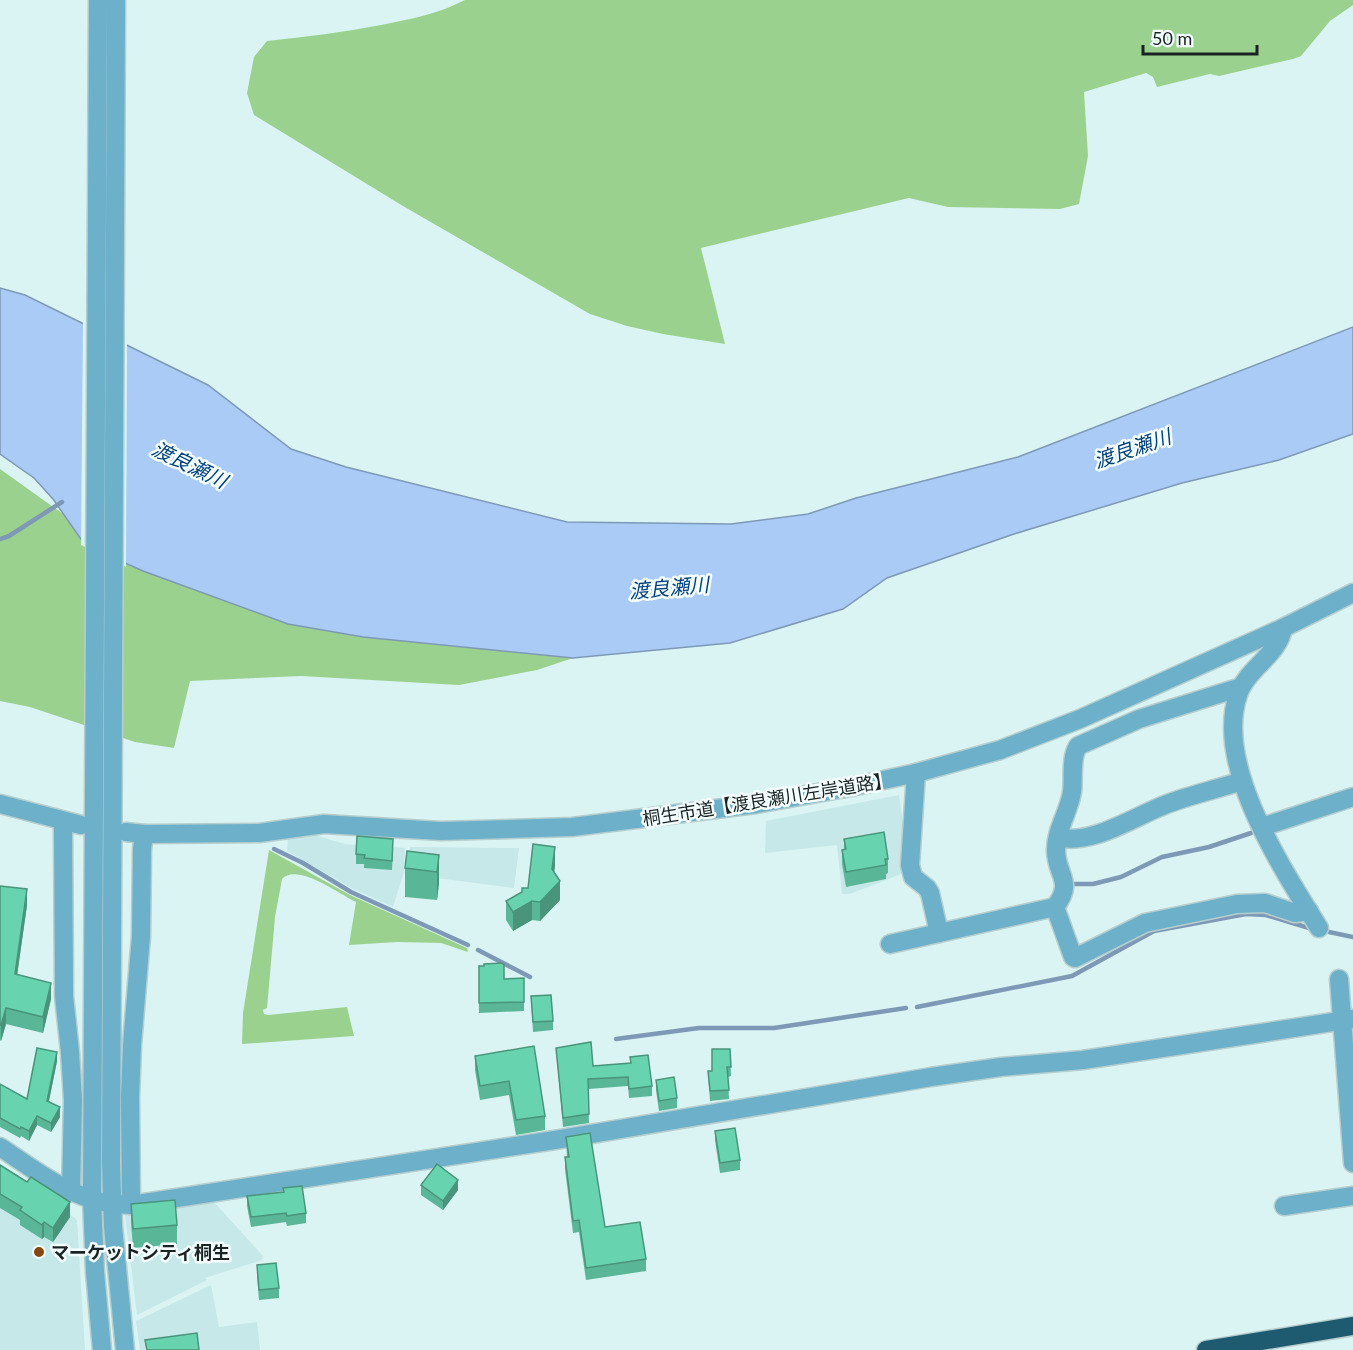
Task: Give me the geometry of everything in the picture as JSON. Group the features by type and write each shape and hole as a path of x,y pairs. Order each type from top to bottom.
{"highway":[{"path":"1206,1350 1353,1326"}],"street":[{"path":"98,0 92,1199 95,1272 102,1350"},
{"path":"116,0 112,1203 124,1350"},
{"name":"桐生市道【渡良瀬川左岸道路】","path":"126,832 144,834 259,833 324,824 457,831 572,827 756,804 916,773 1000,750 1080,719 1283,628 1353,593"},
{"path":"1283,628 1278,642 1241,687 1236,704 1233,731 1235,755 1242,781 1262,827 1319,928"},
{"path":"1241,687 1139,719 1078,746 1074,756 1071,799 1058,837 1056,855 1065,882 1064,890 1055,907 1072,957 1075,958 1145,923 1237,904 1265,903 1295,913 1309,911"},
{"path":"916,773 910,865 913,878 930,893 939,933"},
{"path":"1058,837 1072,840 1101,833 1176,801 1242,781"},
{"path":"1262,827 1353,797"},
{"path":"0,804 72,823 64,996 73,1100 71,1192"},
{"path":"131,1205 130,1097 141,936 144,834"},
{"path":"890,944 1055,907"},
{"path":"1340,979 1348,1019 1353,1163"},
{"path":"0,1147 71,1192 92,1199 131,1205 544,1142 931,1077 1001,1067 1083,1060 1348,1019"},
{"path":"1284,1206 1353,1196"}],"shaded area":[{"path":"899,795 903,822 907,822 902,872 899,875 850,894 842,894 837,845 765,853 766,821"},
{"path":"311,834 345,844 405,848 404,872 393,907 353,889 287,851 288,837"},
{"path":"410,847 519,848 514,888 406,874"},
{"name":"マーケットシティ桐生","path":"0,1167 77,1221 85,1350 0,1350"},
{"path":"213,1201 263,1256 262,1260 205,1278 207,1280 137,1315 125,1215"},
{"path":"211,1285 219,1327 257,1322 260,1350 140,1350 136,1321"}],"green space":[{"path":"465,0 1353,0 1353,5 1330,21 1301,56 1293,59 1219,76 1210,74 1157,87 1153,77 1146,73 1084,92 1088,156 1079,204 1060,209 948,207 909,198 701,248 725,344 627,326 590,314 403,206 254,115 247,93 254,57 267,41 403,21"},
{"path":"0,469 143,571 288,624 363,637 573,658 537,670 459,685 301,676 190,681 174,748 135,742 30,707 0,701"},
{"path":"269,850 350,895 467,948 468,952 441,943 397,942 349,945 356,902 308,877 298,874 289,875 282,879 275,917 267,1008 263,1010 264,1014 347,1007 354,1036 242,1044 243,1013"}],"water":[{"name":"渡良瀬川","path":"0,288 25,295 208,385 291,449 346,467 567,522 731,524 808,514 856,498 1018,457 1353,327 1353,434 1279,460 1182,483 1014,534 887,578 843,609 730,643 573,658 363,637 288,624 143,571 85,545 53,499 34,478 0,454"}],"pier":[{"path":"83,320 127,342 126,567 81,545"}],"building":[{"path":"884,832 888,859 885,859 886,865 846,872 842,850 846,849 844,839"},
{"path":"357,836 393,839 392,861 364,858 365,855 356,854"},
{"path":"533,844 555,847 552,869 560,881 540,902 532,901 513,912 506,901 522,892 522,888 528,888"},
{"path":"407,851 439,855 437,872 405,868"},
{"path":"0,886 27,889 15,974 51,983 43,1017 6,1008 1,1025 0,1025"},
{"path":"502,963 504,979 524,978 524,1002 479,1003 479,966"},
{"path":"551,995 553,1021 533,1022 531,996"},
{"path":"591,1042 593,1066 631,1063 630,1057 648,1055 652,1086 629,1089 628,1077 588,1079 589,1114 563,1118 556,1048"},
{"path":"534,1046 545,1116 516,1120 509,1081 480,1086 475,1056"},
{"path":"37,1048 57,1052 47,1101 60,1107 51,1123 37,1116 29,1131 21,1127 20,1129 0,1118 0,1084 27,1099"},
{"path":"712,1049 730,1049 731,1067 727,1067 729,1090 710,1091 708,1071 712,1071"},
{"path":"674,1077 677,1098 659,1101 656,1080"},
{"path":"735,1128 740,1160 720,1163 715,1131"},
{"path":"590,1133 605,1227 640,1222 646,1259 586,1268 579,1220 573,1221 565,1157 569,1157 566,1137"},
{"path":"437,1164 458,1180 443,1201 421,1185"},
{"path":"0,1165 27,1182 31,1177 70,1202 53,1228 44,1222 42,1225 20,1210 22,1207 0,1194"},
{"path":"302,1186 306,1213 251,1217 247,1196 284,1192 283,1188"},
{"path":"175,1200 177,1225 133,1229 131,1204"},
{"path":"276,1263 279,1288 259,1290 257,1265"},
{"path":"197,1333 199,1350 147,1350 145,1340"}],"waterway":[{"path":"0,539 9,536 62,502"},
{"path":"1071,884 1093,884 1121,877 1162,857 1209,847 1251,833"},
{"path":"274,849 303,863 351,892 468,945"},
{"path":"917,1007 1072,976 1154,931 1246,914 1266,915 1309,928"},
{"path":"1329,932 1353,937"},
{"path":"478,950 530,977"},
{"path":"616,1039 699,1028 774,1028 906,1008"}],"place":[{"name":"マーケットシティ桐生","path":"39,1252"}]}
